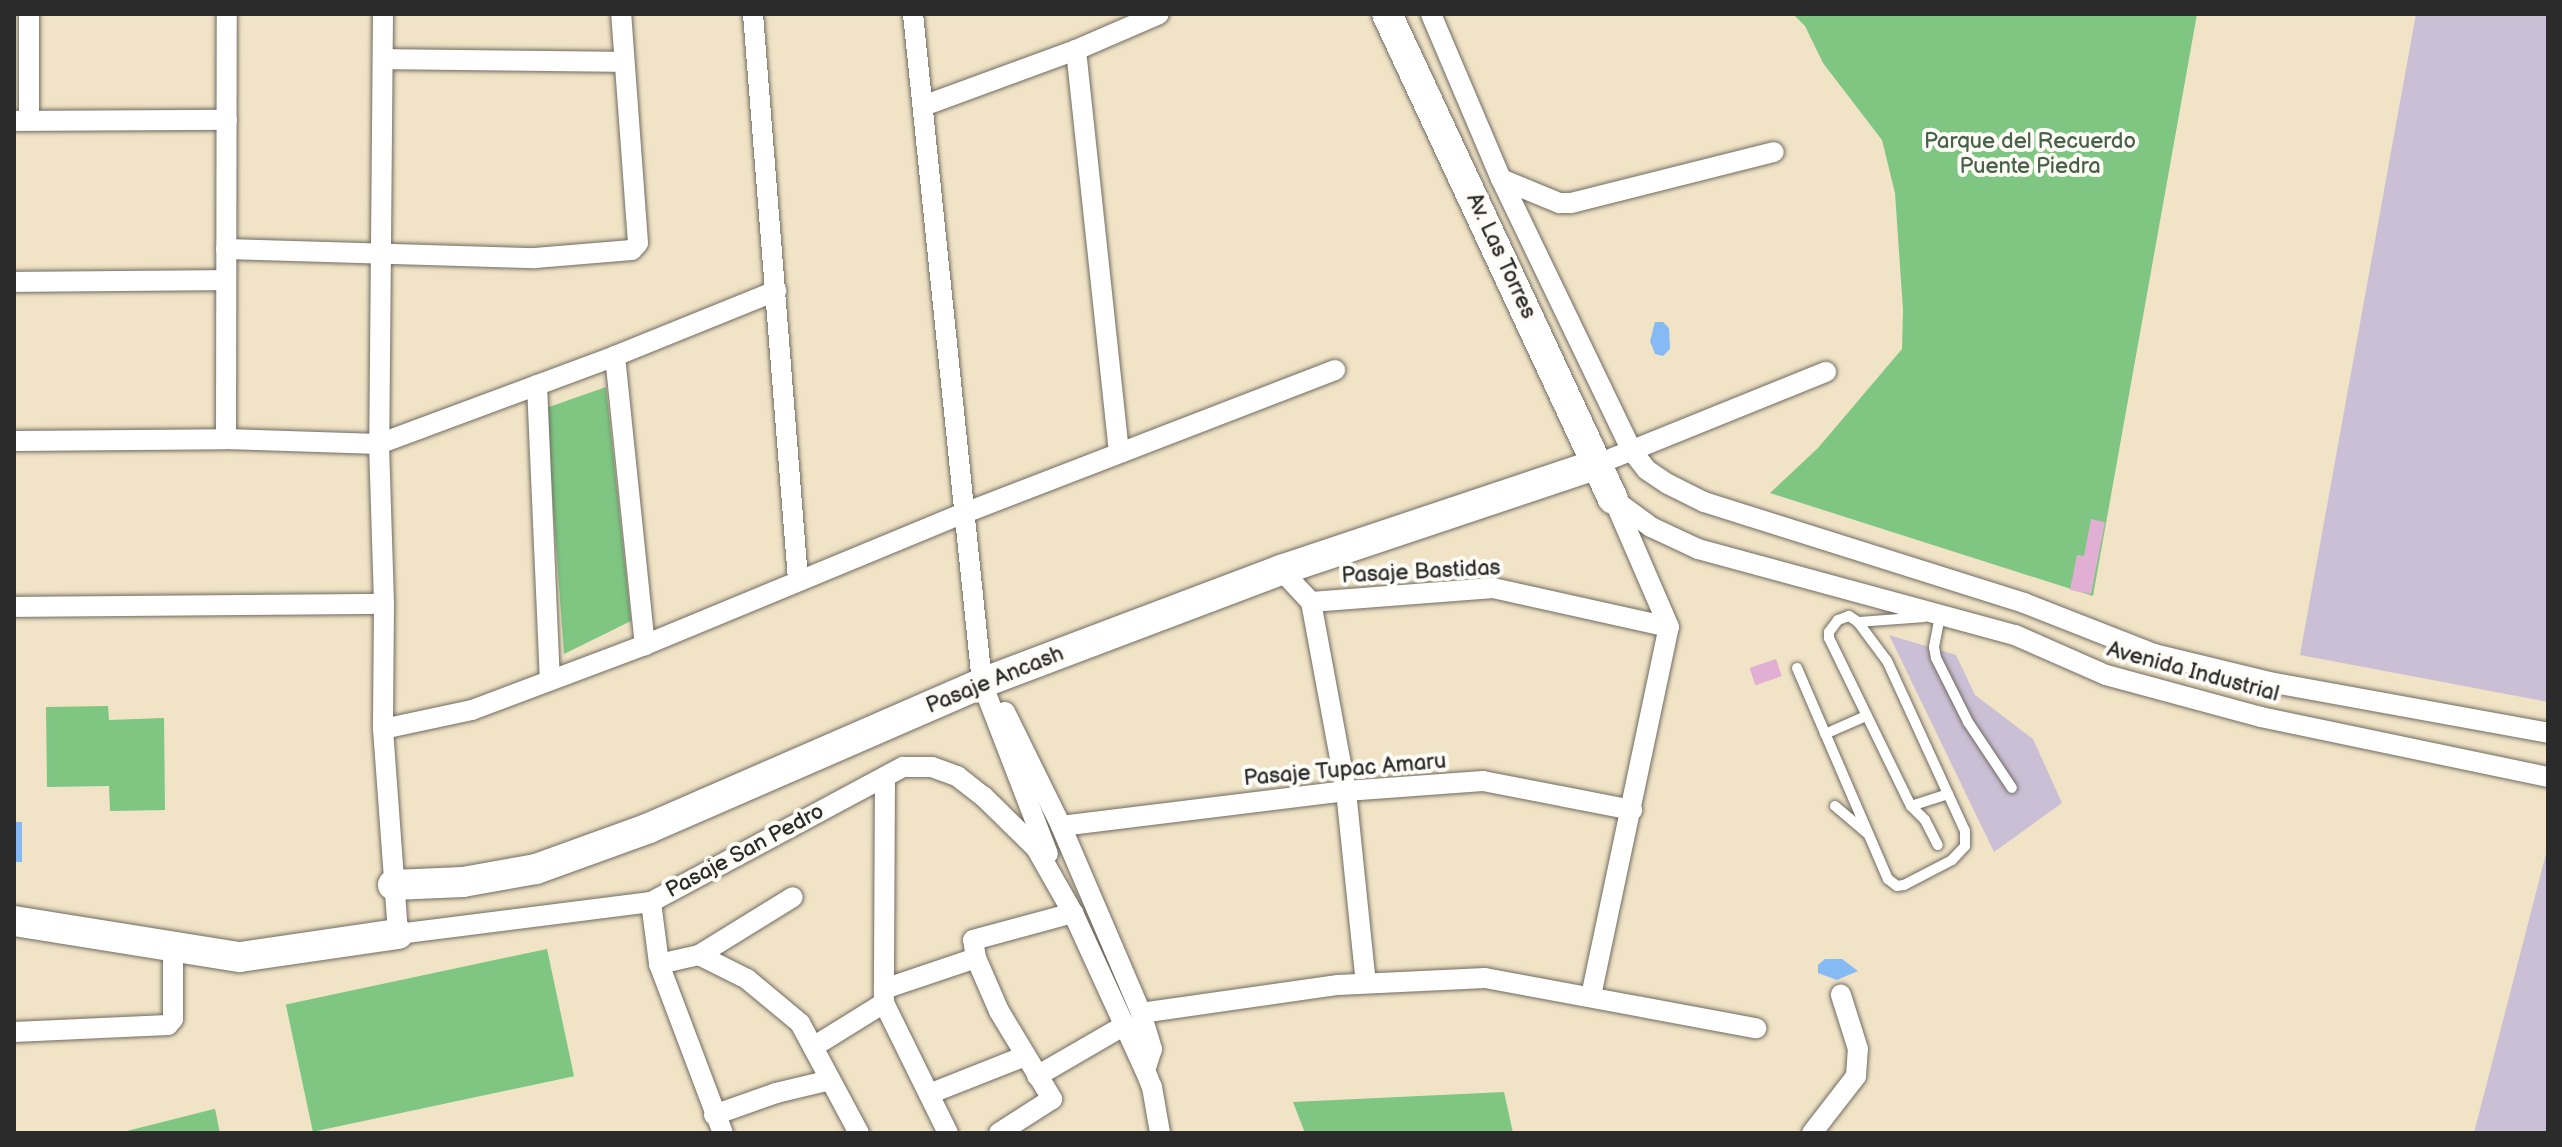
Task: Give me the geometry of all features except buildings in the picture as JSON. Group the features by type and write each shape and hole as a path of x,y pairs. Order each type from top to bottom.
{"street":[{"path":"29,14 22,120 227,120"},
{"path":"226,439 227,14"},
{"path":"383,14 379,444 384,604 383,729 398,934"},
{"path":"226,249 535,258 632,250 638,243 621,14"},
{"path":"753,14 798,579"},
{"path":"913,14 962,514 982,683 1062,891"},
{"path":"923,106 1076,50 1159,14"},
{"name":"Av. Las Torres","path":"1387,14 1613,499"},
{"name":"Av. Las Torres","path":"1431,14 1501,179 1632,451"},
{"path":"1076,50 1119,451"},
{"path":"383,59 624,62"},
{"path":"1501,179 1559,203 1571,203 1774,152"},
{"path":"14,282 226,280"},
{"path":"14,441 226,439 379,444 615,356 776,291"},
{"path":"615,356 645,645"},
{"path":"383,729 472,710 645,645 798,579 1119,451 1335,370"},
{"path":"1598,464 1826,372"},
{"path":"537,385 550,679"},
{"path":"1632,451 1647,470 1704,502 2024,603 2154,654 2274,683 2548,733"},
{"name":"Pasaje Ancash","path":"393,885 463,882 536,869 649,828 982,683 1281,570 1598,464"},
{"path":"1591,996 1669,627 1613,499"},
{"name":"Avenida Industrial","path":"1613,499 1651,527 1698,549 2015,635 2106,675 2245,713 2548,777"},
{"path":"1281,570 1311,602 1346,791 1366,983"},
{"name":"Pasaje Bastidas","path":"1311,602 1493,588 1669,627"},
{"path":"14,607 384,604"},
{"path":"982,683 1013,726 1061,826 1133,1019 1152,1049 1145,1070 1152,1087 1160,1133"},
{"name":"Pasaje San Pedro","path":"14,921 252,957 398,934 651,902 903,767 932,767 957,776 1010,819 1036,848 1133,1019"},
{"path":"885,777 884,996 948,1133"},
{"name":"Pasaje Tupac Amaru","path":"1061,826 1346,791 1496,782 1632,810"},
{"path":"659,964 699,955 793,897"},
{"path":"651,902 659,964 719,1124 776,1093 830,1080"},
{"path":"999,1133 1052,1099 999,1011 976,958 973,940 1073,913"},
{"path":"14,1032 168,1025 173,1019 173,946"},
{"path":"699,955 747,979 800,1023 859,1133"},
{"path":"813,1047 884,996 976,958"},
{"path":"1037,1076 1133,1019 1366,983 1485,978 1756,1028"},
{"path":"1812,1133 1856,1076 1858,1049 1841,995"},
{"path":"929,1094 1025,1056"}],"lane":[{"path":"1858,622 1942,615 1936,635 1936,658 1968,722 2012,788"},
{"path":"1797,668 1884,872 1897,886 1960,853 1966,839 1948,794 1887,661 1858,622 1849,616 1838,620 1829,632 1829,638 1911,806 1925,820 1938,845"},
{"path":"1825,734 1866,716"},
{"path":"1911,806 1948,794"},
{"path":"1835,806 1868,835"}],"shaded area":[{"path":"2416,14 2548,14 2548,702 2300,655"},
{"path":"1889,635 1956,655 1975,695 2033,739 2062,803 1994,852"},
{"path":"2548,846 2548,1133 2474,1133"}],"green space":[{"name":"Parque del Recuerdo Puente Piedra","path":"1793,14 2197,14 2093,596 1770,493 1818,448 1902,349 1903,310 1895,193 1882,140 1823,63 1805,26"},
{"path":"606,387 631,621 564,654 546,408"},
{"path":"108,706 109,720 164,718 165,810 110,811 109,786 47,787 46,707"},
{"path":"547,949 574,1076 313,1132 286,1005"},
{"path":"1504,1092 1513,1133 1305,1133 1293,1102"},
{"path":"214,1109 220,1133 119,1133"}],"water":[{"path":"1655,322 1663,322 1669,328 1670,349 1663,356 1655,354 1650,341"},
{"path":"14,822 22,822 22,862 14,862"},
{"path":"1825,959 1842,959 1858,971 1837,980 1818,973 1818,965"}]}
